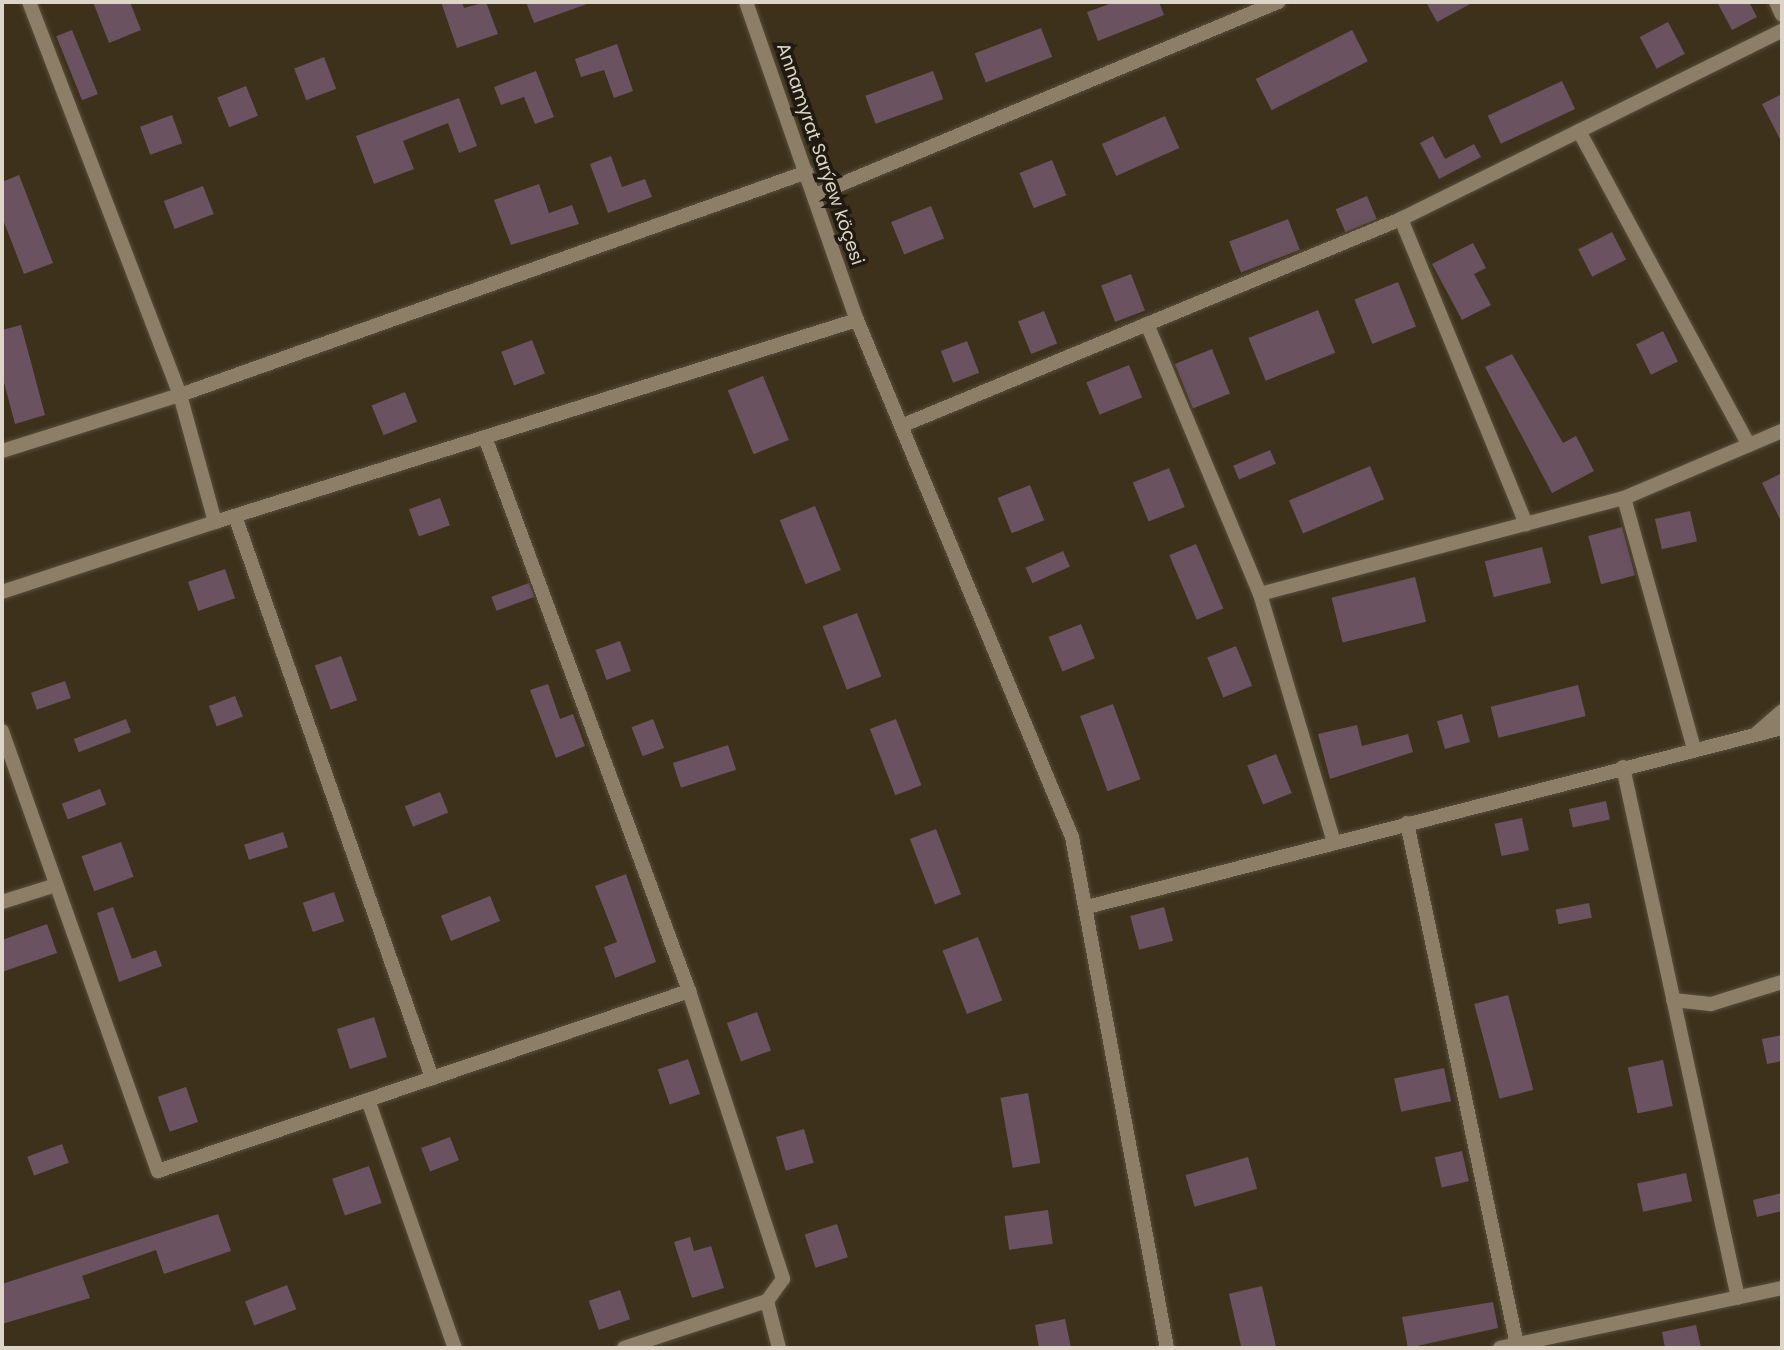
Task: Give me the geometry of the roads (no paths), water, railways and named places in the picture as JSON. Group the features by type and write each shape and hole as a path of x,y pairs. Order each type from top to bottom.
{"street":[{"path":"29,2 180,396 215,522"},
{"name":"Annamyrat Sarýew köçesi","path":"746,2 816,195 857,320 1072,837 1167,1348"},
{"path":"816,195 1278,2"},
{"path":"1776,2 1782,15"},
{"path":"901,426 1401,219 1782,31"},
{"path":"1578,131 1749,445"},
{"path":"2,451 180,396 807,172"},
{"path":"1401,219 1526,524"},
{"path":"2,592 215,522 857,320"},
{"path":"1147,324 1260,594 1334,842"},
{"path":"1260,594 1624,498 1782,431"},
{"path":"485,437 689,991 783,1279 767,1301 624,1348"},
{"path":"1624,498 1694,748"},
{"path":"235,516 432,1078"},
{"path":"1756,733 1782,711"},
{"path":"1087,907 1694,748 1782,728"},
{"path":"2,731 158,1171 689,991"},
{"path":"1623,767 1738,1298"},
{"path":"1407,823 1517,1345"},
{"path":"2,902 56,885"},
{"path":"1673,1000 1711,1004 1782,982"},
{"path":"368,1100 455,1348"},
{"path":"1500,1348 1782,1288"},
{"path":"767,1301 779,1348"}]}
